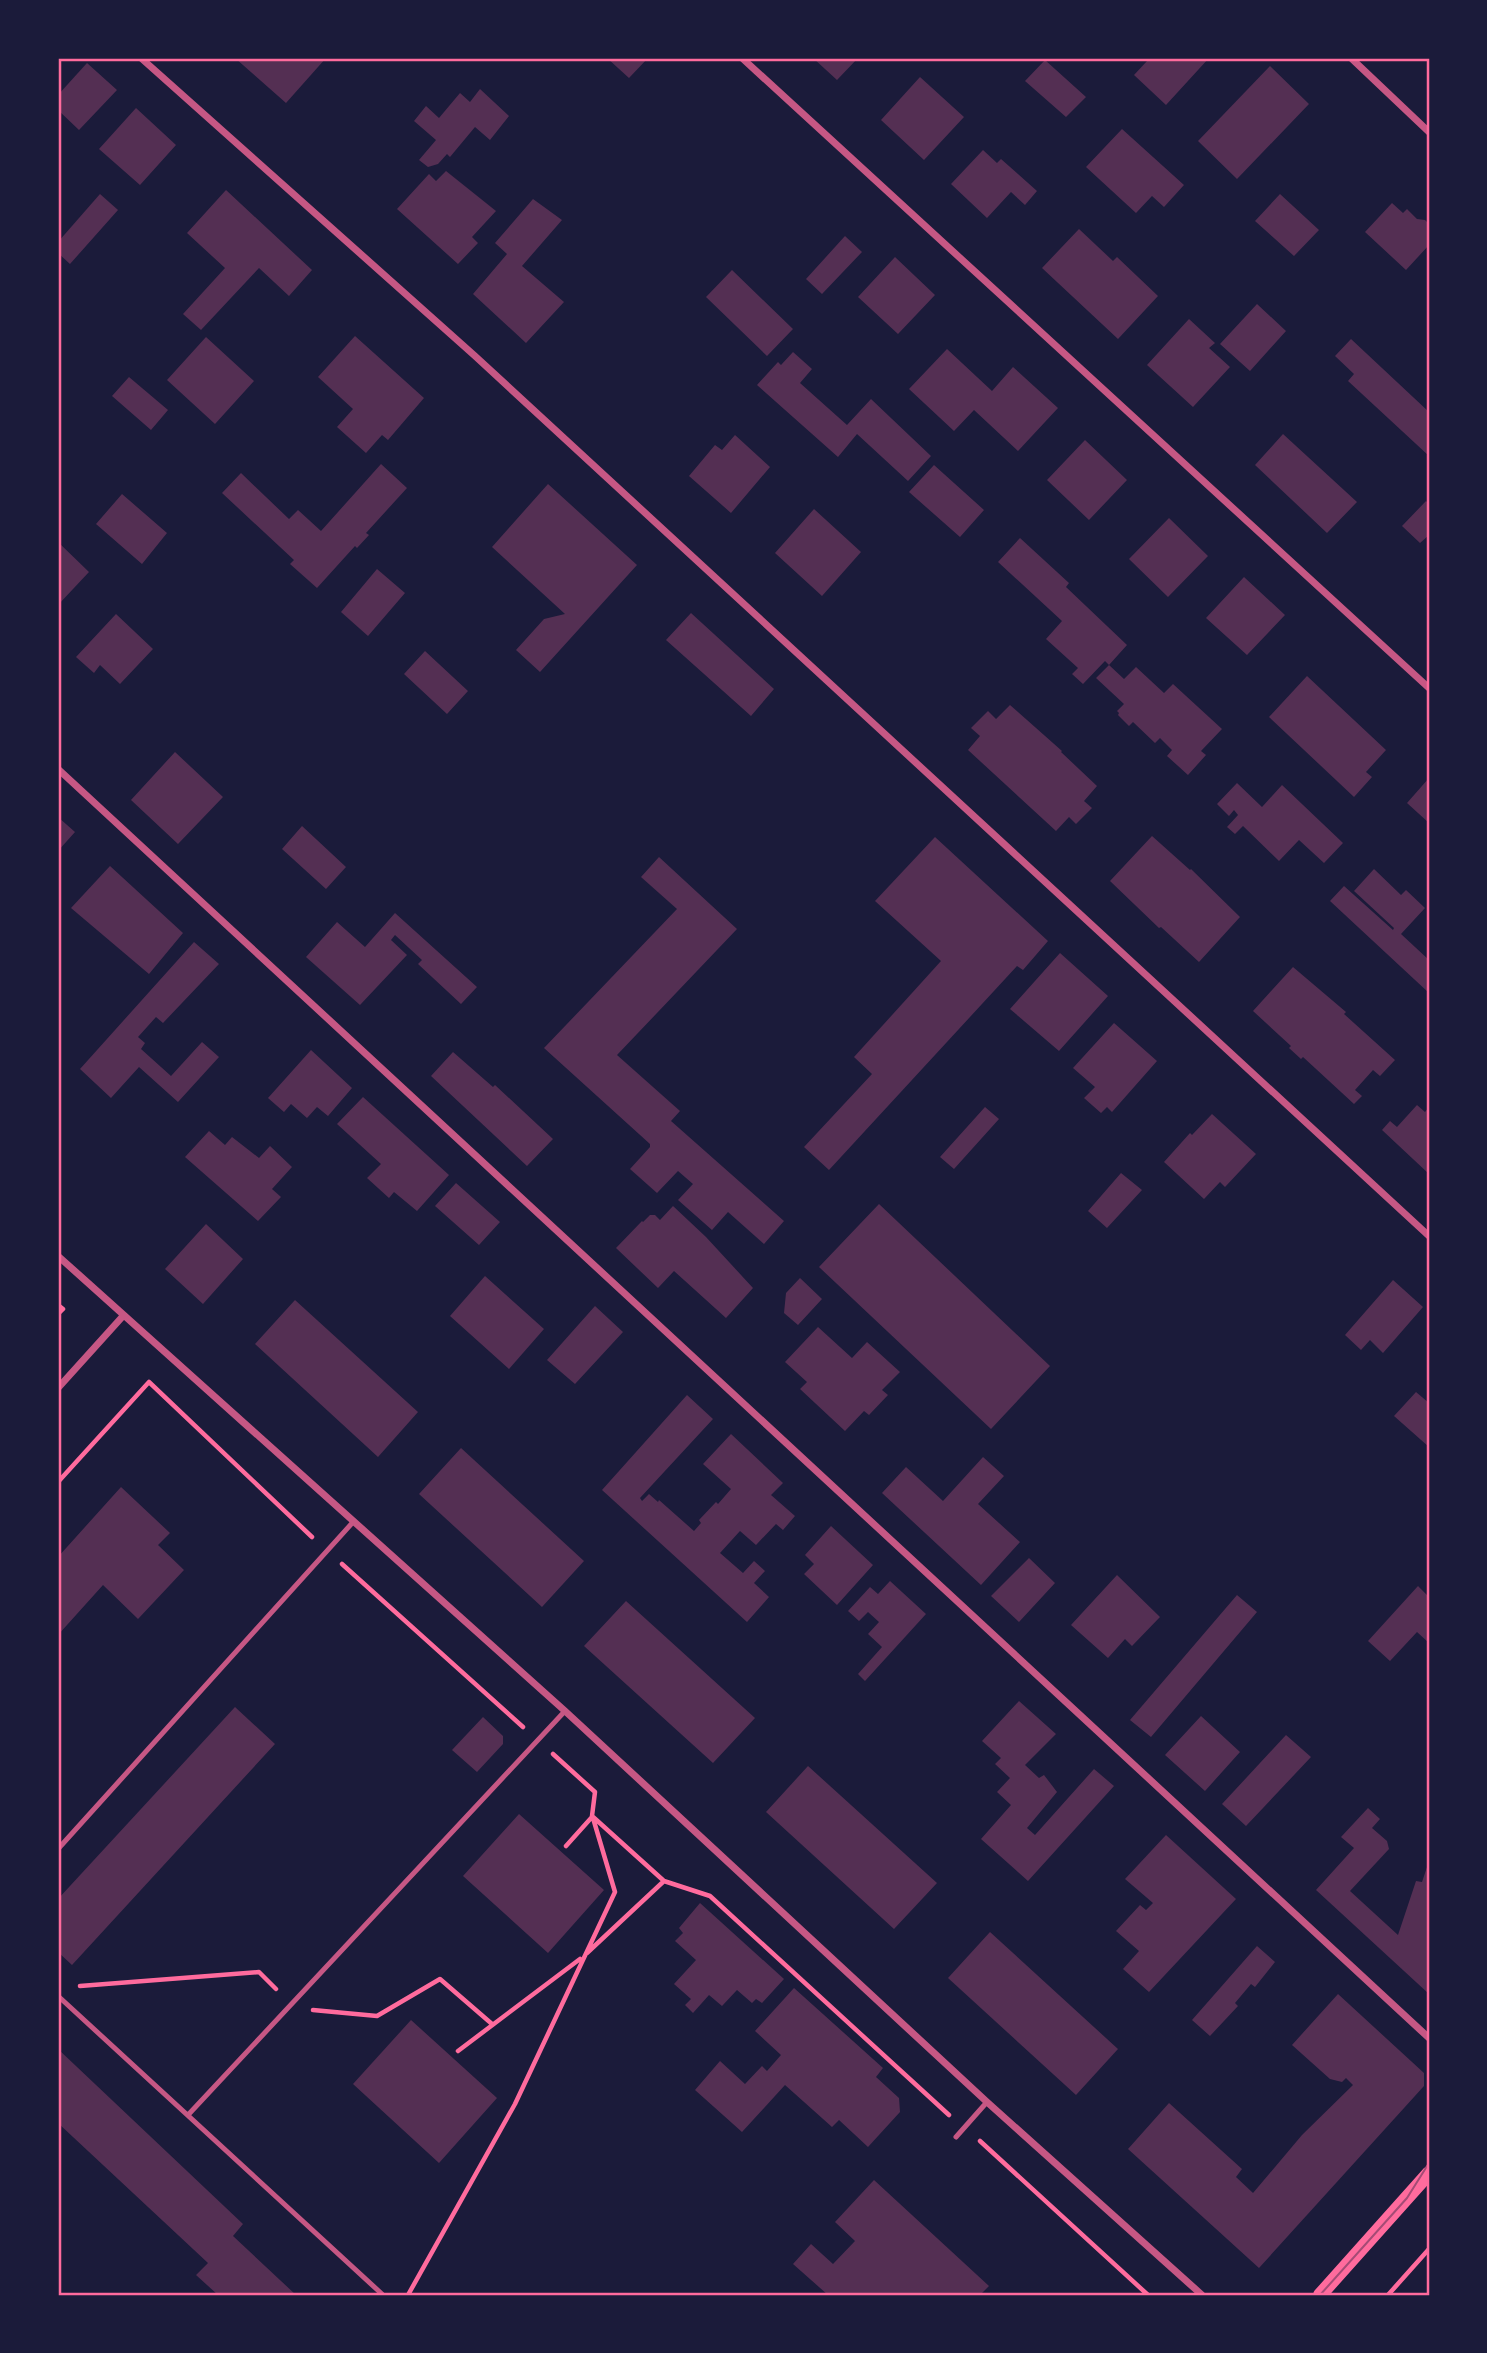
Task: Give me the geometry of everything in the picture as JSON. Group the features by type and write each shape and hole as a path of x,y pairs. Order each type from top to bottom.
{"main road":[{"path":"1321,2295 1429,2173"}],"street":[{"path":"141,58 475,356 1429,1236"},
{"path":"742,58 1429,688"},
{"path":"1351,58 1429,132"},
{"path":"58,769 1429,2038"},
{"path":"58,1256 565,1710 987,2102 1202,2295"},
{"path":"58,1388 123,1316"}],"lane":[{"path":"58,1849 354,1521"},
{"path":"188,2115 565,1710"},
{"path":"58,1996 383,2295"},
{"path":"956,2137 987,2102"}],"path":[{"path":"58,1305 63,1309 58,1314"},
{"path":"58,1482 149,1382 327,1552 595,1792 592,1816 615,1892 515,2104 408,2295"},
{"path":"566,1846 592,1816"},
{"path":"592,1816 664,1881 710,1896 1148,2295"},
{"path":"458,2051 583,1957 664,1881"},
{"path":"71,1987 259,1972 292,2004 311,2010 377,2016 440,1979 492,2024"},
{"path":"1388,2295 1429,2249"}],"building":[{"path":"235,58 326,58 286,103"},
{"path":"607,58 648,58 629,78"},
{"path":"813,58 858,58 837,80"},
{"path":"1144,58 1209,58 1166,105 1134,75 1147,61"},
{"path":"1045,60 1086,97 1066,117 1025,81"},
{"path":"87,63 117,90 79,130 58,110 58,95"},
{"path":"1270,66 1309,104 1237,179 1198,141"},
{"path":"920,77 964,117 924,160 881,120"},
{"path":"480,89 509,116 490,140 475,127 450,157 447,154 438,164 428,167 419,160 436,140 414,121 426,106 439,118 460,93 470,102"},
{"path":"136,108 176,145 140,185 99,149"},
{"path":"1122,129 1184,185 1164,207 1152,196 1136,213 1086,167"},
{"path":"983,150 997,163 1001,159 1037,191 1025,205 1011,192 987,218 951,184"},
{"path":"446,171 496,211 472,237 478,243 458,264 397,209 429,174 436,181"},
{"path":"226,190 312,270 289,296 259,268 201,330 183,314 225,268 187,233"},
{"path":"100,194 118,210 70,264 58,253 58,242"},
{"path":"1280,194 1319,230 1294,256 1255,221"},
{"path":"533,199 562,220 522,266 564,302 526,343 473,294 507,254 495,243"},
{"path":"1392,203 1403,213 1407,209 1417,219 1425,220 1429,224 1429,245 1406,270 1365,232"},
{"path":"1079,229 1113,261 1117,257 1158,296 1118,339 1042,268"},
{"path":"845,236 862,252 822,294 806,279"},
{"path":"895,257 935,295 898,334 858,297"},
{"path":"732,270 793,329 767,356 706,297"},
{"path":"1257,304 1286,331 1250,371 1220,344"},
{"path":"1189,319 1215,343 1209,348 1230,367 1193,407 1147,365"},
{"path":"355,336 424,398 388,440 382,435 366,453 337,427 353,409 318,377"},
{"path":"206,337 254,381 215,424 167,380"},
{"path":"1351,339 1429,412 1429,456 1348,381 1354,374 1335,356"},
{"path":"947,349 992,391 1013,367 1058,408 1018,451 974,410 954,431 909,389"},
{"path":"793,352 812,369 800,383 847,425 871,399 931,456 908,481 857,434 838,457 757,385 778,362 781,365"},
{"path":"129,377 168,410 151,430 112,396"},
{"path":"1283,434 1357,502 1327,533 1255,465"},
{"path":"735,435 770,467 731,513 689,476 715,445 722,450"},
{"path":"1085,440 1127,480 1089,520 1047,480"},
{"path":"381,464 407,488 366,533 369,535 357,548 355,546 317,588 290,564 294,560 222,493 241,473 289,519 298,510 321,531"},
{"path":"934,465 984,510 960,537 909,492"},
{"path":"548,484 637,565 540,672 516,650 544,619 565,614 492,547"},
{"path":"122,494 167,533 142,564 96,524"},
{"path":"1426,501 1429,504 1429,537 1420,543 1402,526"},
{"path":"814,509 861,552 822,596 775,553"},
{"path":"1169,518 1208,556 1168,597 1129,559"},
{"path":"1020,538 1069,583 1066,587 1127,645 1109,665 1105,661 1083,684 1072,674 1078,668 1046,639 1062,621 998,562"},
{"path":"58,542 89,572 58,605"},
{"path":"377,569 405,593 368,636 341,612"},
{"path":"1244,577 1285,615 1247,655 1206,618"},
{"path":"691,613 774,689 751,716 666,640"},
{"path":"116,614 153,649 120,684 100,665 94,673 76,657"},
{"path":"425,651 468,691 447,714 404,674"},
{"path":"1109,665 1124,679 1136,667 1164,693 1173,684 1222,729 1201,751 1206,755 1188,775 1167,756 1172,750 1160,738 1155,743 1133,722 1129,726 1118,715 1117,711 1124,704 1096,678"},
{"path":"1307,676 1386,750 1366,772 1372,777 1354,797 1269,717"},
{"path":"1010,705 1097,786 1084,801 1092,808 1076,824 1069,817 1056,831 968,750 980,736 971,728 988,711 996,719"},
{"path":"175,752 223,797 178,844 131,800"},
{"path":"1429,778 1429,823 1407,803"},
{"path":"1237,783 1262,807 1282,785 1343,843 1324,863 1299,840 1279,861 1243,826 1235,834 1227,827 1238,815 1234,810 1229,816 1217,804"},
{"path":"58,817 75,832 58,851"},
{"path":"302,826 346,867 326,889 282,849"},
{"path":"1152,836 1191,869 1240,917 1199,962 1110,881"},
{"path":"935,837 1048,941 1023,970 1017,966 829,1170 804,1147 872,1074 854,1057 941,961 875,901"},
{"path":"659,857 737,929 617,1055 680,1111 671,1121 784,1221 764,1244 728,1212 712,1230 678,1200 693,1184 678,1171 657,1193 630,1169 650,1144 544,1048 677,909 641,877"},
{"path":"110,866 183,933 149,974 71,908"},
{"path":"1374,869 1401,895 1406,890 1425,908 1401,934 1429,960 1429,993 1330,901 1344,886 1393,930 1394,928 1354,891"},
{"path":"395,913 477,987 461,1004 418,964 422,960 395,935 391,940 407,955 360,1005 306,957 337,922 365,947"},
{"path":"194,942 219,964 163,1023 156,1017 138,1037 145,1043 141,1049 171,1076 202,1042 219,1057 178,1102 139,1067 111,1098 80,1069"},
{"path":"1060,953 1108,996 1059,1051 1010,1009"},
{"path":"1293,967 1346,1012 1344,1014 1395,1060 1380,1076 1373,1070 1355,1090 1362,1096 1354,1104 1303,1057 1301,1059 1289,1048 1291,1046 1253,1011"},
{"path":"1114,1023 1157,1061 1112,1112 1107,1107 1101,1113 1084,1098 1095,1087 1073,1068"},
{"path":"311,1050 352,1088 328,1116 317,1107 307,1118 291,1104 284,1112 268,1098"},
{"path":"453,1052 493,1087 495,1085 553,1139 527,1166 431,1076"},
{"path":"363,1097 449,1175 417,1211 394,1192 389,1198 367,1178 381,1164 337,1124"},
{"path":"1417,1105 1425,1112 1429,1107 1429,1174 1382,1130 1390,1121 1397,1127"},
{"path":"985,1107 999,1119 954,1169 940,1157"},
{"path":"1212,1114 1256,1154 1225,1187 1220,1182 1204,1199 1164,1162 1190,1133 1192,1135"},
{"path":"209,1131 225,1145 232,1137 259,1158 270,1146 292,1167 272,1189 281,1197 258,1221 185,1157"},
{"path":"1121,1173 1142,1190 1107,1228 1088,1211"},
{"path":"456,1183 500,1222 479,1245 435,1206"},
{"path":"879,1204 1050,1366 991,1429 819,1267"},
{"path":"673,1206 753,1288 726,1318 674,1271 658,1288 616,1248 650,1215 655,1215 660,1220"},
{"path":"206,1224 243,1259 203,1304 165,1269"},
{"path":"485,1276 544,1329 509,1369 450,1316"},
{"path":"800,1278 822,1299 798,1325 784,1313 786,1293"},
{"path":"1393,1280 1423,1307 1383,1353 1370,1340 1361,1350 1345,1335"},
{"path":"295,1300 418,1412 378,1457 255,1344"},
{"path":"595,1306 623,1332 575,1384 547,1360"},
{"path":"818,1327 852,1358 867,1342 900,1372 882,1390 888,1395 869,1415 864,1411 845,1431 800,1389 807,1382 785,1362"},
{"path":"1416,1392 1429,1403 1429,1447 1394,1416"},
{"path":"687,1395 713,1419 640,1498 642,1501 649,1494 694,1531 701,1523 699,1520 731,1489 703,1464 731,1434 783,1483 771,1495 795,1516 783,1530 776,1524 756,1545 740,1531 720,1553 743,1573 754,1561 765,1571 754,1583 769,1597 747,1622 602,1490"},
{"path":"461,1448 584,1561 542,1607 419,1494"},
{"path":"983,1457 1004,1476 978,1504 1020,1542 981,1585 882,1493 906,1467 943,1501"},
{"path":"121,1487 170,1533 158,1545 184,1570 138,1619 103,1585 58,1635 58,1557"},
{"path":"831,1526 873,1565 837,1605 804,1574 814,1564 805,1555"},
{"path":"1029,1558 1055,1583 1019,1622 991,1596"},
{"path":"1117,1575 1160,1617 1132,1646 1125,1639 1108,1658 1071,1625"},
{"path":"890,1581 926,1614 865,1681 858,1674 882,1647 868,1634 879,1622 868,1612 859,1621 848,1611 870,1587 878,1594"},
{"path":"1418,1586 1429,1597 1429,1643 1417,1632 1390,1661 1368,1641"},
{"path":"1237,1595 1257,1612 1151,1737 1130,1720"},
{"path":"626,1601 755,1718 713,1763 584,1646"},
{"path":"1019,1701 1056,1734 1025,1765 1039,1778 1044,1775 1057,1792 1027,1828 1035,1835 1094,1769 1114,1786 1028,1881 981,1839 1011,1805 997,1792 1010,1778 995,1764 1001,1758 982,1741"},
{"path":"235,1707 275,1744 72,1965 58,1952 58,1899"},
{"path":"1201,1716 1240,1752 1205,1791 1165,1755"},
{"path":"483,1717 503,1736 503,1744 477,1772 452,1750"},
{"path":"1286,1735 1311,1757 1246,1826 1222,1804"},
{"path":"808,1766 937,1883 894,1929 766,1812"},
{"path":"1368,1808 1380,1819 1372,1828 1387,1841 1389,1849 1350,1891 1398,1935 1416,1881 1422,1882 1429,1861 1429,1994 1316,1890 1354,1848 1341,1837"},
{"path":"519,1814 604,1890 548,1953 463,1876"},
{"path":"1166,1835 1236,1899 1149,1992 1123,1969 1139,1951 1116,1931 1140,1905 1146,1910 1153,1903 1125,1879"},
{"path":"700,1903 784,1979 762,2003 756,1999 752,2003 737,1990 722,2006 709,1995 693,2013 685,2005 691,1999 674,1984 696,1960 675,1941 683,1933 679,1928"},
{"path":"990,1932 1118,2049 1076,2095 948,1978"},
{"path":"1257,1946 1275,1962 1255,1987 1251,1984 1235,2003 1238,2006 1210,2036 1192,2020"},
{"path":"794,1988 883,2068 876,2077 899,2098 900,2112 868,2147 839,2120 832,2127 785,2085 742,2132 695,2090 720,2061 745,2084 762,2066 767,2071 781,2055 755,2031"},
{"path":"1338,1994 1424,2073 1424,2086 1259,2268 1128,2149 1169,2103 1242,2169 1236,2177 1253,2193 1302,2135 1353,2085 1346,2078 1342,2082 1330,2079 1292,2045"},
{"path":"411,2020 497,2098 439,2163 353,2084"},
{"path":"58,2049 243,2224 233,2236 296,2295 218,2295 196,2275 208,2263 58,2123"},
{"path":"874,2180 989,2286 980,2295 828,2295 793,2264 811,2244 833,2264 855,2241 835,2222"}],"tram line":[{"path":"1320,2295 1407,2198 1429,2163"}]}
